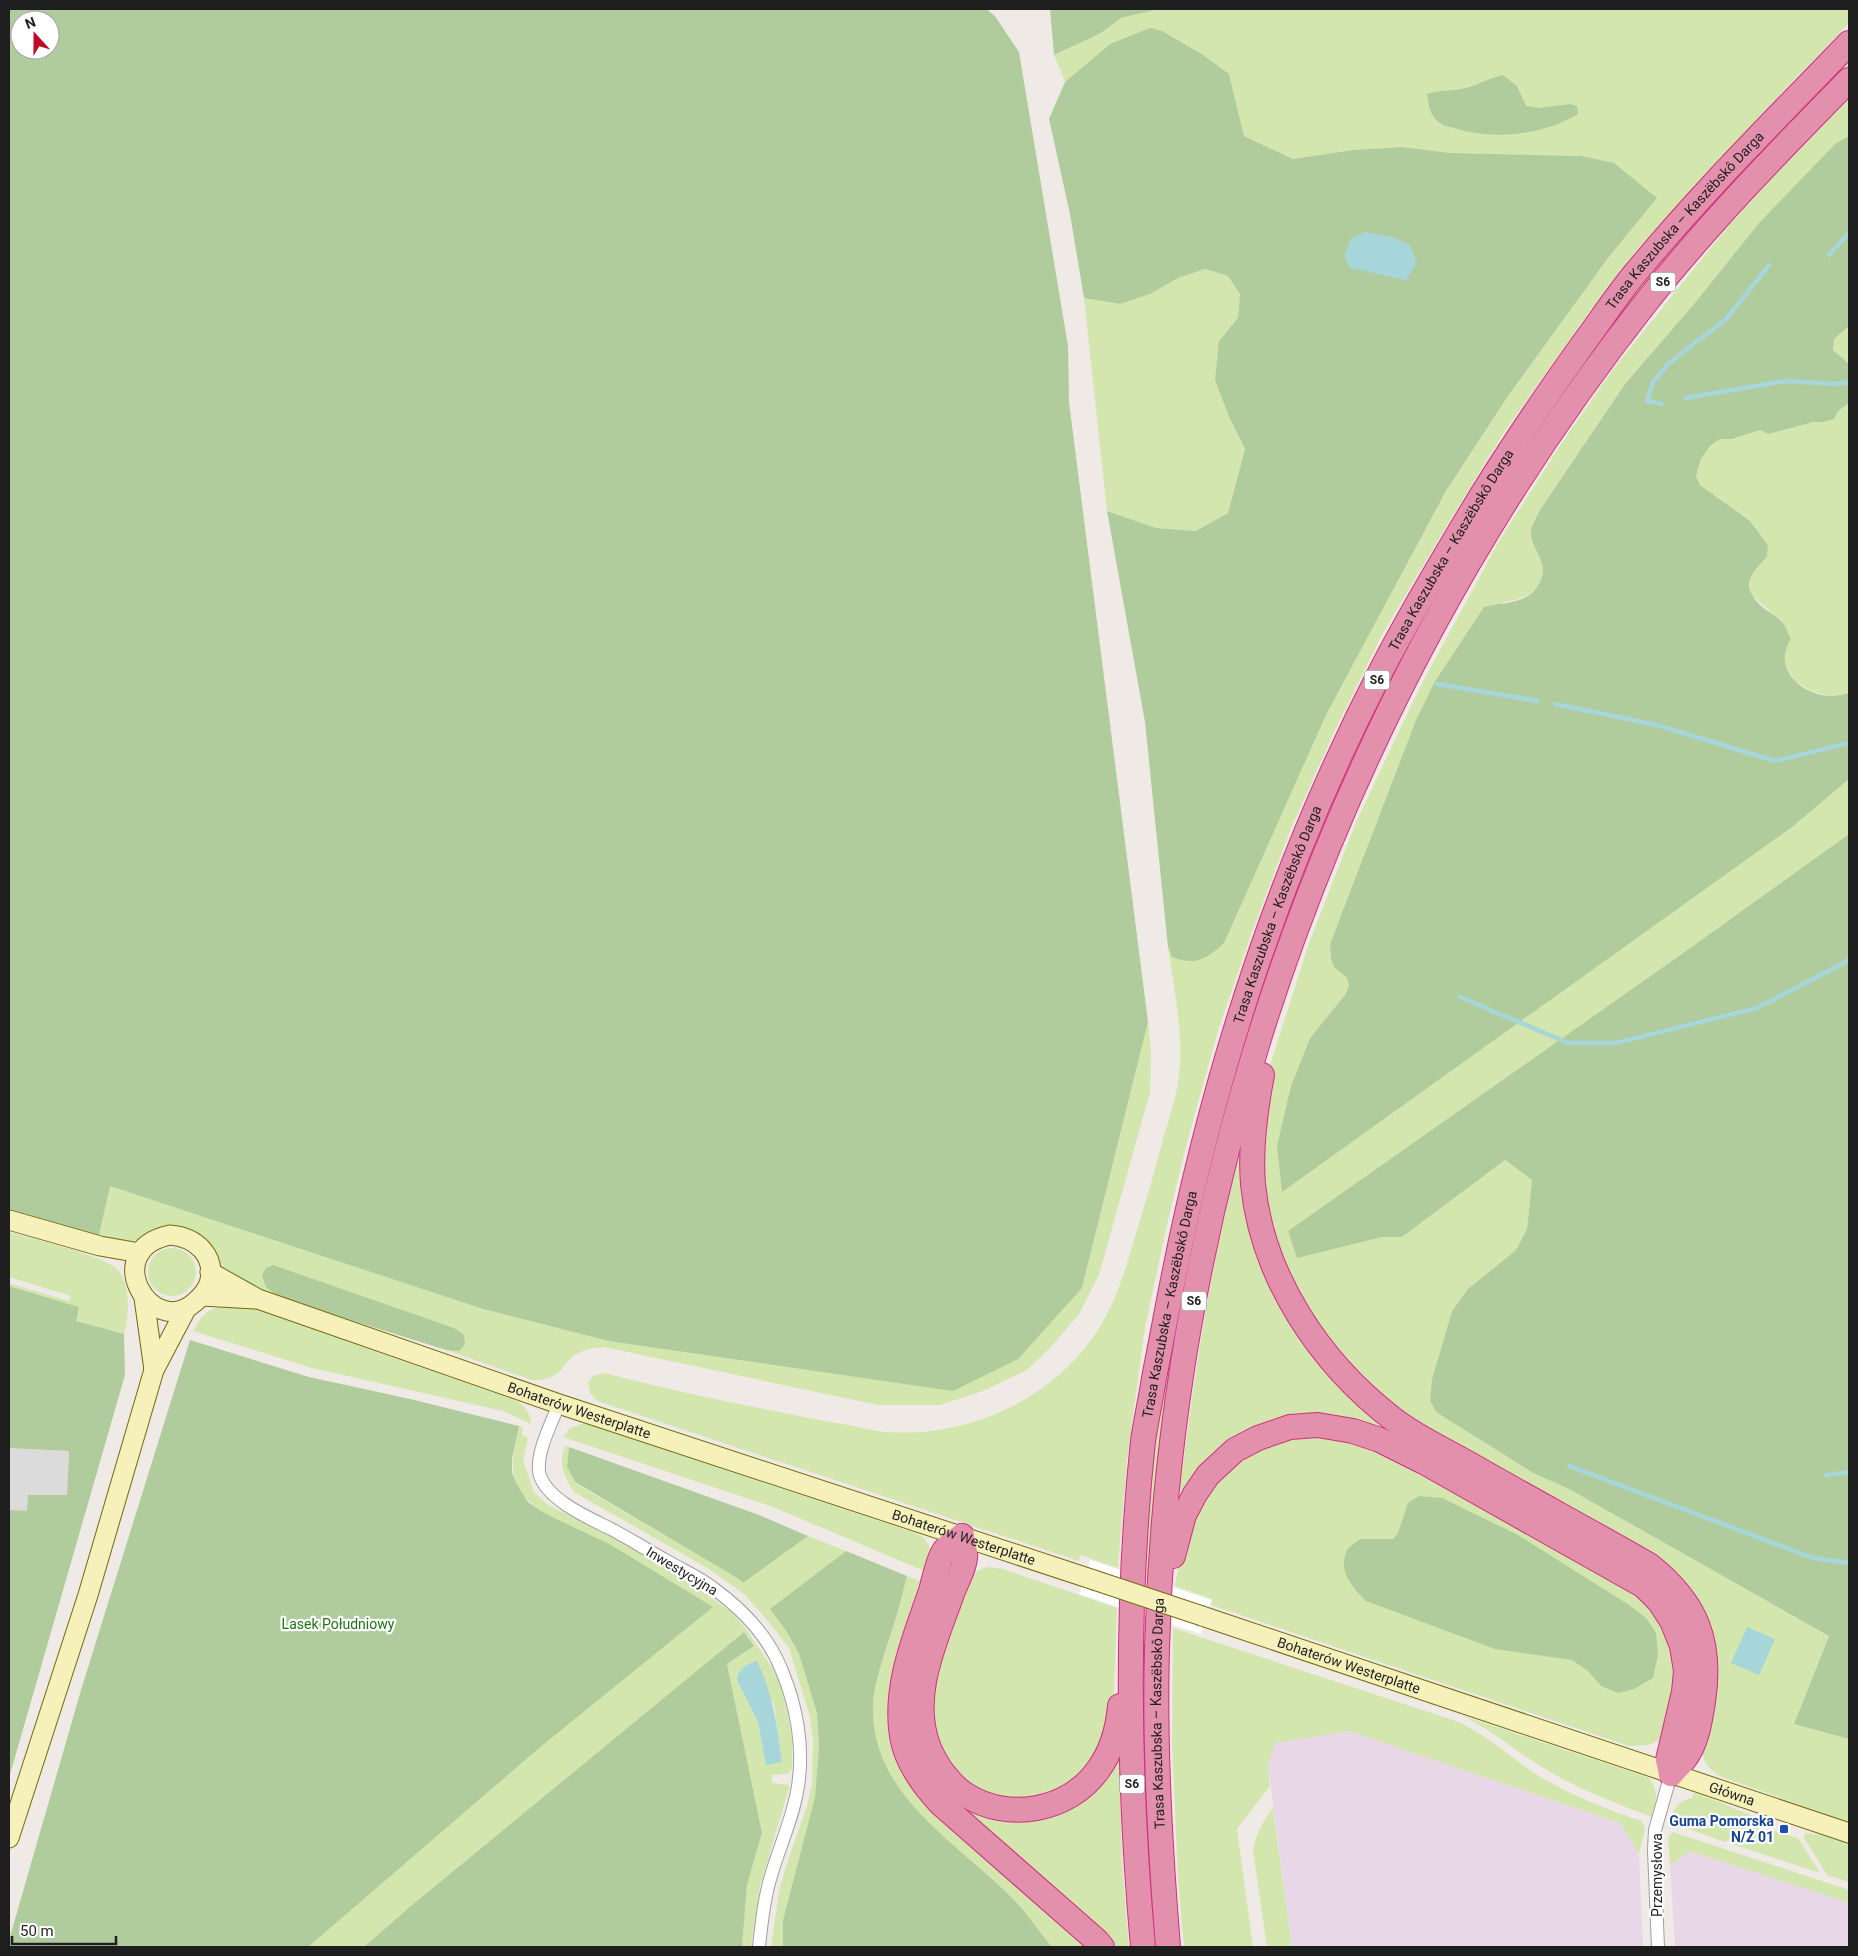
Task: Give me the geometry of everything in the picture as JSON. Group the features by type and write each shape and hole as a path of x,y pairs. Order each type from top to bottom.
{"highway":[{"name":"Trasa Kaszubska – Kaszëbskô Darga","path":"1143,1947 1135,1853 1131,1747 1131,1620 1134,1541 1144,1434 1190,1196 1225,1064 1259,958 1286,885 1339,758 1383,668 1481,494 1538,406 1638,270 1709,188 1849,44"},
{"name":"Trasa Kaszubska – Kaszëbskô Darga","path":"1168,1947 1157,1774 1157,1646 1162,1544 1173,1440 1191,1319 1217,1189 1250,1068 1282,966 1309,893 1362,768 1409,672 1454,589 1504,506 1562,417 1651,296 1742,192 1849,80"},
{"path":"1282,966 1257,1100 1252,1147 1253,1185 1260,1222 1270,1254 1286,1292 1322,1350 1337,1367 1394,1420 1649,1565 1679,1593 1699,1628 1704,1644 1706,1682 1698,1729 1687,1756 1671,1774"},
{"path":"1157,1646 1175,1544 1184,1515 1208,1475 1235,1450 1258,1438 1290,1427 1318,1425 1353,1431 1380,1440 1424,1462 1644,1586 1659,1601 1672,1621 1682,1646 1686,1671 1684,1692 1668,1760 1671,1774"},
{"path":"962,1536 965,1558 930,1659 922,1688 920,1711 929,1748 938,1765 951,1783 966,1796 990,1806 1014,1811 1046,1806 1064,1800 1081,1788 1098,1771 1110,1751 1118,1724 1131,1620"},
{"path":"962,1536 944,1551 910,1655 903,1680 900,1711 902,1737 912,1765 924,1786 935,1798 1098,1941 1102,1947"}],"main road":[{"path":"9,1220 100,1246 137,1260"},
{"path":"9,1838 88,1594 154,1370 185,1311 202,1296 209,1285 208,1259 202,1248 193,1240 182,1236 158,1237 148,1243 137,1260 137,1287 144,1298 154,1306 169,1311 185,1311"},
{"name":"Bohaterów Westerplatte","path":"210,1272 258,1299 559,1404 962,1536 1671,1774"},
{"name":"Bohaterów Westerplatte","path":"202,1296 258,1299"},
{"path":"144,1298 154,1370"},
{"name":"Główna","path":"1671,1774 1849,1833"}],"street":[{"name":"Inwestycyjna","path":"559,1404 542,1449 538,1466 541,1477 552,1493 574,1510 712,1587 743,1613 766,1640 782,1670 799,1731 798,1786 790,1821 768,1887 759,1947"},
{"name":"Przemysłowa","path":"1658,1947 1654,1850 1655,1830 1671,1774"}],"shaded area":[{"path":"9,1448 69,1451 67,1495 28,1495 28,1512 9,1510"},
{"path":"1349,1731 1620,1823 1639,1854 1643,1947 1292,1947 1268,1765 1274,1743"},
{"path":"1690,1851 1849,1903 1849,1947 1675,1947 1670,1865"}],"green space":[{"path":"9,9 986,9 995,16 1019,52 1068,346 1069,402 1148,1022 1082,1288 1018,1359 953,1391 609,1341 480,1308 110,1186 98,1240 9,1214"},
{"path":"1050,9 1155,9 1121,18 1101,33 1054,55"},
{"path":"1155,9 1849,9 1849,23 1718,160 1634,253 1582,322 1505,431 1447,525 1382,635 1334,732 1290,831 1251,935 1219,1028 1189,1135 1168,1220 1145,1328 1127,1459 1118,1568 1080,1555 1079,1561 597,1401 590,1393 588,1383 593,1376 605,1373 711,1398 875,1431 916,1432 947,1428 977,1421 1005,1410 1032,1395 1057,1376 1079,1355 1106,1317 1118,1289 1147,1197 1176,1092 1179,1077 1180,1045 1178,1012 1168,947 1172,957 1233,924 1326,715 1446,491 1506,399 1608,258 1657,198 1581,156 1451,153 1402,147 1353,150 1294,159 1244,137 1229,74 1110,44 1065,82 1054,55 1101,33 1121,18"},
{"path":"1150,28 1162,31 1203,55 1229,74 1244,136 1293,159 1353,150 1402,147 1451,153 1581,156 1614,163 1657,198 1608,258 1506,399 1446,491 1326,715 1224,943 1206,957 1194,961 1180,960 1172,957 1168,947 1145,722 1107,511 1156,528 1196,531 1228,513 1245,449 1230,419 1215,380 1219,341 1238,318 1240,294 1228,276 1205,269 1178,278 1150,294 1120,304 1084,298 1070,214 1049,119 1065,82 1110,44"},
{"path":"1849,52 1849,65 1761,156 1673,253 1384,700 1190,1269 1174,1359 1156,1524 1153,1578 1143,1575 1157,1425 1213,1134 1287,904 1375,699 1516,456 1616,317 1669,249"},
{"path":"1503,75 1517,86 1526,106 1539,108 1570,104 1577,106 1578,114 1550,127 1519,134 1503,135 1471,132 1444,125 1435,118 1429,107 1427,94 1462,89"},
{"path":"1849,98 1849,136 1835,144 1759,223 1694,304 1625,384 1540,510 1532,524 1543,565 1543,575 1536,588 1531,593 1518,599 1503,602 1434,683 1416,720 1330,944 1331,958 1347,978 1349,985 1345,995 1310,1038 1291,1086 1286,1112 1822,801 1849,779 1849,834 1288,1231 1402,1237 1505,1160 1532,1180 1527,1229 1516,1250 1468,1289 1452,1311 1432,1379 1430,1401 1436,1412 1533,1473 1569,1489 1829,1636 1794,1724 1849,1739 1849,1822 1722,1777 1708,1766 1701,1749 1709,1636 1423,1430 1342,1360 1298,1299 1267,1216 1261,1174 1268,1072 1308,946 1356,822 1420,687 1499,541 1561,444 1614,368 1726,229 1792,156"},
{"path":"1849,136 1849,326 1834,339 1833,350 1849,364 1849,403 1838,411 1834,419 1824,422 1813,422 1769,434 1760,430 1732,439 1720,439 1710,446 1701,459 1696,476 1700,485 1750,521 1768,545 1767,557 1751,577 1750,590 1758,603 1779,618 1786,628 1791,639 1786,649 1785,659 1787,669 1792,677 1808,690 1818,694 1832,696 1849,693 1849,779 1792,827 1282,1192 1277,1146 1291,1086 1310,1038 1345,995 1349,985 1347,978 1334,967 1330,944 1416,720 1434,683 1484,607 1522,599 1535,590 1541,580 1543,568 1531,536 1534,522 1540,510 1625,384 1694,304 1759,223 1835,144"},
{"path":"1205,269 1228,276 1240,294 1238,318 1219,341 1230,419 1245,449 1228,513 1196,531 1156,528 1107,511 1084,298 1120,304 1150,294 1178,278"},
{"path":"1849,326 1849,364 1833,351 1834,339"},
{"path":"1849,403 1849,693 1830,696 1811,691 1795,681 1785,664 1782,621 1751,595 1750,582 1752,574 1767,557 1768,545 1750,521 1700,485 1696,476 1701,459 1710,446 1720,439 1732,439 1760,430 1770,434 1813,422 1824,422 1834,419 1838,411"},
{"path":"1849,834 1849,1739 1794,1724 1829,1636 1569,1489 1533,1473 1436,1412 1430,1401 1432,1379 1452,1311 1468,1289 1516,1250 1527,1229 1532,1180 1505,1160 1402,1237 1382,1237 1297,1258 1288,1231"},
{"path":"1148,1022 1151,1050 1150,1092 1099,1275 1079,1314 1051,1347 1027,1370 983,1391 940,1405 878,1405 604,1347 582,1351 570,1359 558,1373 544,1379 532,1380 446,1350 459,1351 454,1328 435,1322 280,1298 257,1289 220,1266 210,1245 195,1232 185,1228 175,1226 164,1227 150,1231 133,1241 98,1240 110,1186 480,1308 1082,1288"},
{"path":"1243,1140 1244,1163 1322,1363 1658,1583 1690,1702 1652,1585 1311,1418 1182,1493 1180,1488 1192,1400 1213,1269"},
{"path":"9,1232 84,1253 118,1270 125,1284 128,1301 124,1334 75,1321 79,1307 9,1286 9,1283 69,1301 71,1296 9,1277"},
{"path":"172,1248 181,1250 189,1255 194,1263 196,1272 194,1281 189,1289 181,1294 172,1296 163,1294 155,1289 150,1281 148,1272 150,1263 155,1255 163,1250"},
{"path":"273,1265 454,1328 464,1335 465,1344 459,1351 446,1350 280,1298 266,1287 262,1275 266,1268"},
{"path":"9,1286 79,1307 76,1321 124,1334 125,1375 9,1778 9,1510 27,1511 28,1495 67,1495 69,1451 9,1448"},
{"path":"233,1305 286,1317 371,1350 513,1399 526,1409 530,1416 531,1424 503,1411 312,1368 193,1331 208,1311"},
{"name":"Lasek Południowy","path":"190,1340 309,1377 410,1399 519,1426 512,1459 512,1472 516,1483 528,1502 544,1513 611,1545 713,1607 539,1748 308,1947 9,1947 9,1940 81,1690"},
{"path":"584,1423 918,1534 927,1542 931,1551 929,1573 773,1507 563,1437 570,1428"},
{"path":"519,1426 523,1428 522,1435 528,1438 523,1461 534,1492 548,1505 621,1542 686,1580 731,1612 746,1629 772,1668 780,1684 792,1740 792,1769 788,1774 772,1775 772,1783 789,1785 789,1788 760,1886 751,1947 742,1947 747,1885 762,1833 727,1664 754,1646 744,1632 412,1905 364,1947 299,1947 544,1513 523,1494 517,1485 514,1475 514,1454","holes":["743,1667 774,1704 782,1762 766,1764 758,1722 737,1680 738,1674"]},
{"path":"1291,1437 1343,1437 1396,1457 1633,1589 1648,1603 1667,1631 1676,1676 1667,1727 1661,1737 1649,1745 1629,1746 1211,1605 1212,1599 1175,1586 1183,1542 1196,1507 1237,1460"},
{"path":"565,1446 569,1447 567,1467 575,1483 743,1583 808,1536 846,1551 770,1609 787,1632 799,1654 817,1713 819,1747 815,1797 783,1920 783,1947 771,1947 779,1892 812,1785 813,1740 810,1717 789,1648 743,1593 709,1569 574,1492 563,1470 562,1459"},
{"path":"569,1447 759,1515 808,1536 743,1583 575,1482 567,1467"},
{"path":"1419,1496 1442,1498 1518,1535 1629,1605 1646,1618 1656,1633 1658,1655 1653,1678 1634,1689 1618,1693 1601,1686 1588,1671 1572,1660 1495,1649 1366,1601 1351,1584 1345,1571 1345,1556 1348,1549 1360,1539 1393,1539 1398,1533 1408,1503"},
{"path":"846,1551 907,1576 877,1678 873,1701 877,1739 887,1768 903,1793 923,1816 1014,1900 1052,1947 783,1947 783,1920 815,1797 819,1747 817,1713 799,1654 787,1632 770,1609"},
{"path":"989,1567 1003,1569 1117,1608 1114,1694 1110,1725 1103,1748 1080,1778 1047,1797 1003,1800 967,1784 950,1768 931,1728 933,1676 957,1594 964,1596 975,1573"},
{"path":"907,1576 927,1583 901,1762 1090,1947 1052,1947 1014,1900 922,1816 903,1793 887,1768 877,1739 873,1701 877,1678"},
{"path":"938,1588 946,1591 916,1687 915,1719 920,1748 934,1774 954,1796 978,1810 1006,1816 1046,1815 1074,1803 1100,1781 1119,1750 1122,1863 1129,1947 1112,1947 1092,1927 968,1819 942,1795 925,1775 914,1751 907,1728 907,1692"},
{"path":"1142,1617 1150,1619 1160,1947 1151,1947 1142,1830"},
{"path":"1173,1628 1456,1721 1469,1727 1534,1773 1557,1786 1617,1813 1642,1821 1645,1829 1639,1854 1620,1823 1349,1731 1275,1743 1268,1765 1270,1786 1237,1829 1253,1947 1184,1947 1178,1880 1172,1744"},
{"path":"744,1632 754,1646 727,1664 762,1833 747,1885 742,1947 364,1947 412,1905"},
{"path":"1463,1716 1649,1778 1654,1787 1656,1801 1653,1817 1576,1786 1534,1762 1482,1726"},
{"path":"1694,1793 1767,1822 1765,1826 1725,1842 1670,1822 1677,1806 1683,1801 1692,1798"},
{"path":"1273,1808 1292,1947 1267,1947 1253,1851 1260,1828"},
{"path":"1770,1830 1798,1838 1820,1873 1732,1844"},
{"path":"1673,1832 1849,1890 1849,1903 1690,1851 1670,1865 1668,1837"},
{"path":"1805,1833 1849,1841 1849,1882 1827,1875 1804,1838"}],"water":[{"path":"1365,232 1392,237 1410,245 1417,263 1406,280 1350,268 1344,256 1351,239"},
{"path":"1747,1627 1775,1639 1759,1675 1731,1663"},
{"path":"757,1661 771,1698 782,1762 766,1765 758,1722 737,1680 739,1672 744,1667"}],"pier":[{"path":"1090,1560 1211,1600 1201,1634 1079,1594"}],"waterway":[{"path":"1829,255 1849,233"},
{"path":"1662,404 1647,401 1653,382 1668,364 1726,319 1769,265"},
{"path":"1686,398 1785,381 1839,384 1849,382"},
{"path":"1437,684 1538,701"},
{"path":"1555,704 1657,725 1775,761 1849,743"},
{"path":"1460,997 1568,1043 1616,1043 1757,1008 1849,959"},
{"path":"1569,1466 1813,1558 1849,1563"},
{"path":"1826,1475 1849,1472"}],"place":[{"name":"Guma Pomorska N/Ż 01","path":"1784,1829"}]}
